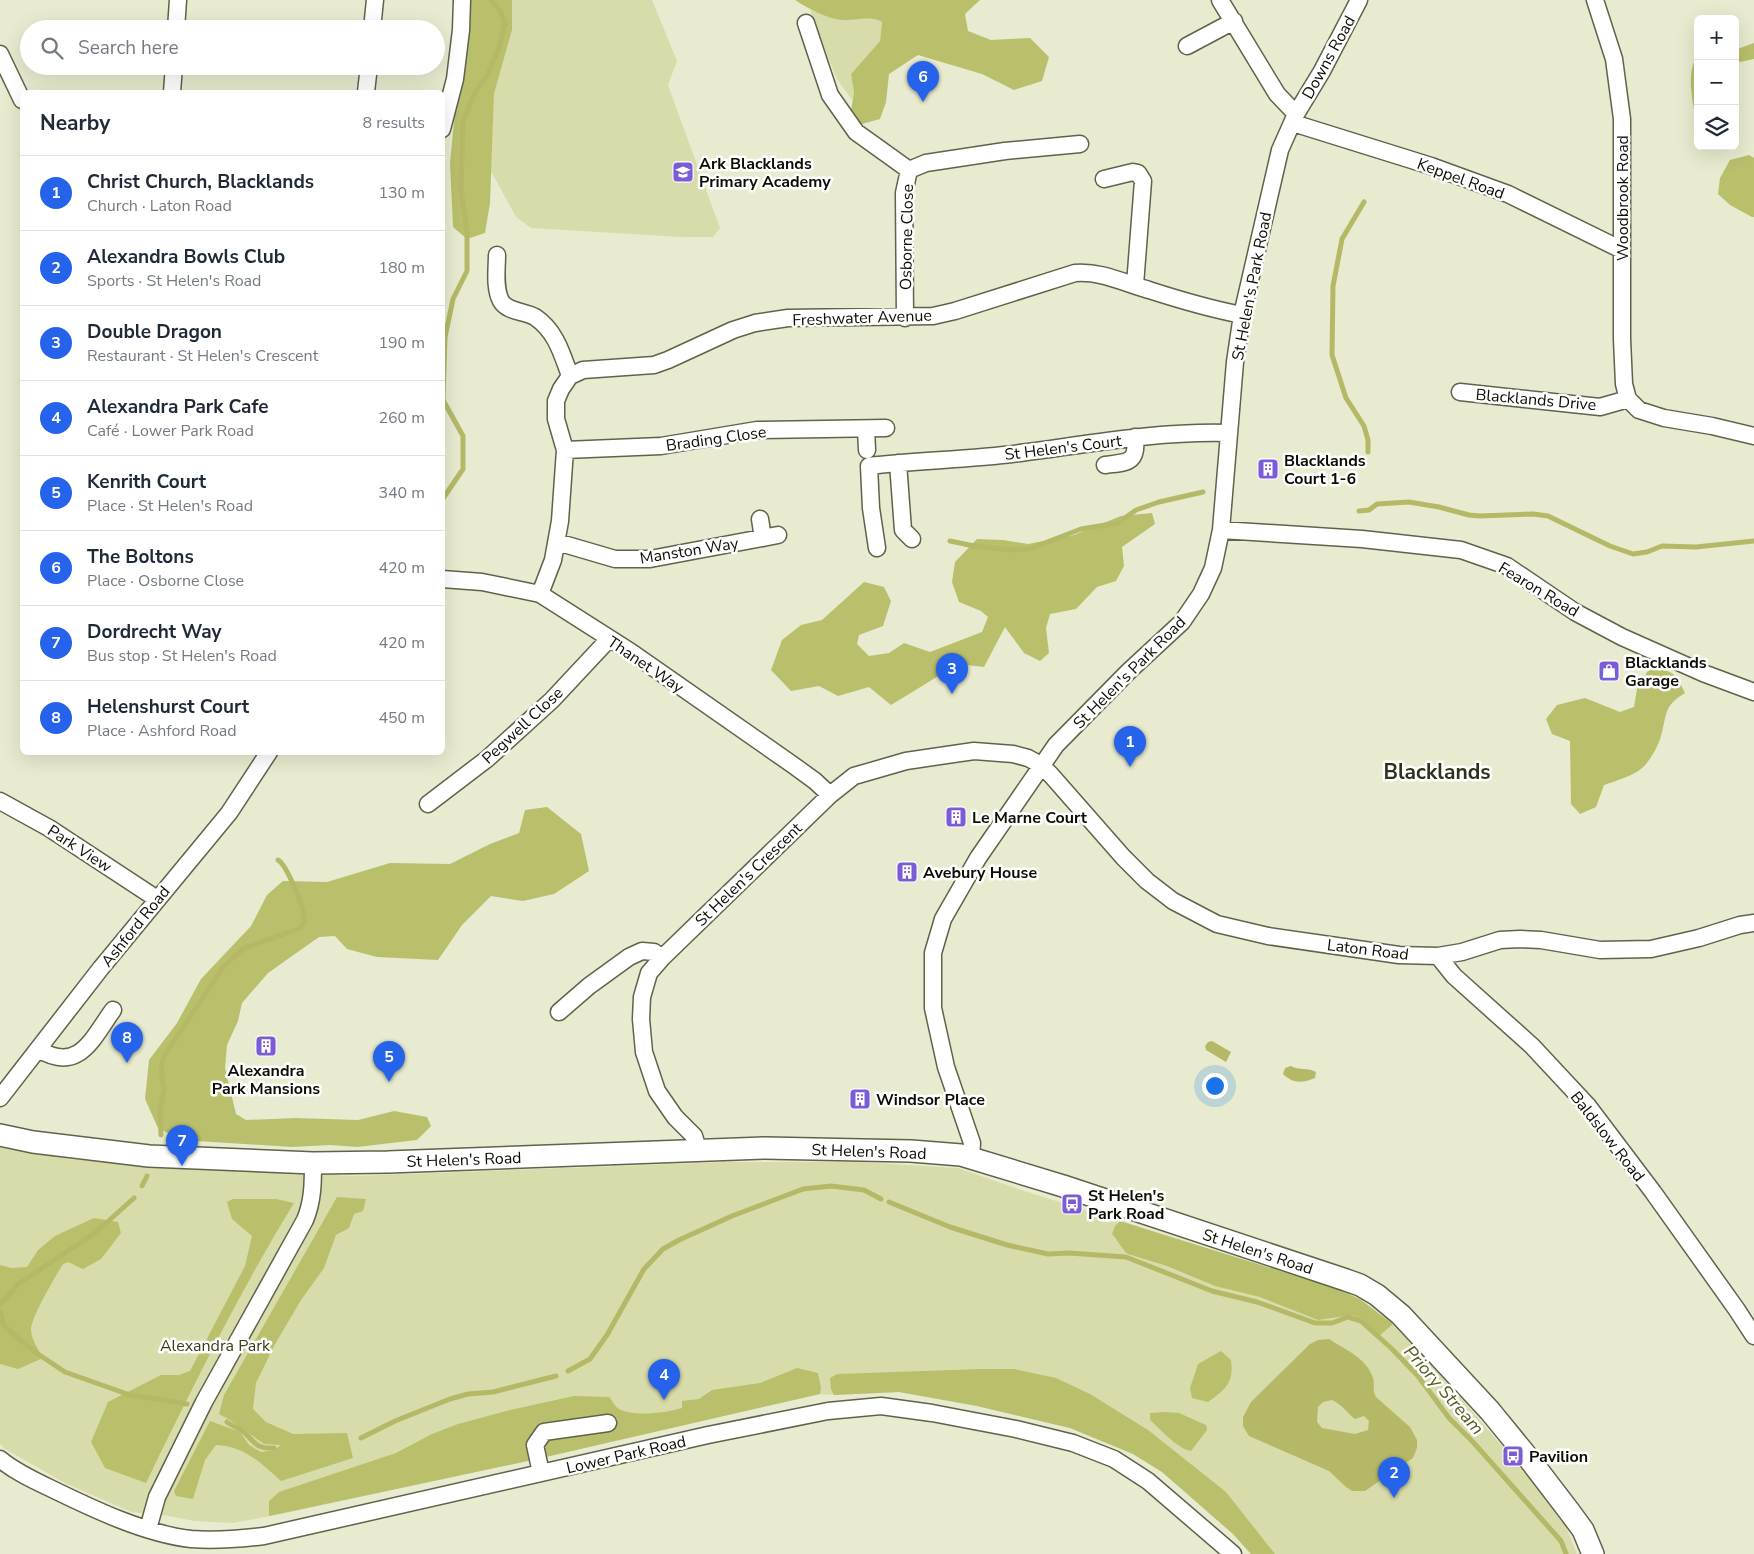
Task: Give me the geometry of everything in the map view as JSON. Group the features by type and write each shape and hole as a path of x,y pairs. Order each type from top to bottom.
{"main road":[{"name":"St Helen's Road","path":"0,1135 33,1142 149,1156 313,1163 699,1152 765,1148 911,1151 961,1155 1360,1285 1377,1295 1401,1315 1490,1411 1530,1460 1582,1530 1593,1554"}],"street":[{"path":"177,20 178,0"},
{"path":"373,20 375,0"},
{"path":"445,118 455,80 462,30 462,0"},
{"path":"1220,0 1295,118"},
{"name":"Downs Road","path":"1295,118 1360,0"},
{"name":"Woodbrook Road","path":"1594,0 1614,59 1622,119 1622,339 1624,384 1628,399"},
{"path":"1187,46 1234,22"},
{"path":"806,23 830,95 856,132 909,170"},
{"path":"0,54 20,96"},
{"path":"172,90 173,75"},
{"path":"366,90 368,75"},
{"name":"Keppel Road","path":"1295,118 1508,194 1622,250"},
{"name":"St Helen's Park Road","path":"971,1158 972,1143 946,1067 933,1008 933,953 945,913 978,858 1056,745 1182,622 1201,594 1213,568 1221,530 1228,433 1242,316 1280,150 1295,118"},
{"name":"Osborne Close","path":"905,318 904,193 909,170 950,159 1005,151 1080,144"},
{"path":"1104,179 1133,172 1142,176 1135,285"},
{"path":"497,254 500,300 506,307 535,317 549,331 560,345 570,376 556,401 556,419 565,450 557,542 540,594"},
{"name":"Freshwater Avenue","path":"570,376 583,370 654,365 733,330 755,323 788,318 905,318 933,316 955,311 1075,273 1089,272 1105,275 1242,316"},
{"name":"Blacklands Drive","path":"1460,392 1600,406 1628,399"},
{"path":"1628,399 1639,410 1664,418 1712,426 1754,436"},
{"name":"Brading Close","path":"565,450 661,446 757,430 886,428"},
{"path":"866,429 867,450"},
{"name":"St Helen's Court","path":"877,548 871,508 869,466 1018,454 1135,437 1205,432 1228,433"},
{"path":"1105,465 1127,462 1132,458 1136,450 1135,437"},
{"path":"898,463 903,530 912,539"},
{"name":"Manston Way","path":"557,542 615,559 650,559 770,537 760,519"},
{"name":"Fearon Road","path":"1221,530 1362,538 1462,550 1507,566 1575,612 1622,637 1703,673 1754,692"},
{"name":"Thanet Way","path":"445,579 482,582 540,594 793,765 830,795"},
{"name":"Pegwell Close","path":"428,804 487,759 552,700 609,639"},
{"name":"St Helen's Crescent","path":"699,1152 694,1136 675,1117 657,1091 644,1052 641,1019 642,996 649,974 662,958 830,795 854,776 906,761 974,751 1013,754 1028,758 1041,765"},
{"name":"Ashford Road","path":"0,1098 101,968 229,813 267,755"},
{"name":"Laton Road","path":"1041,765 1123,857 1147,881 1173,901 1217,924 1268,936 1398,954 1438,956 1462,952 1500,940 1520,939 1541,940 1600,950 1652,948 1754,923"},
{"name":"Park View","path":"0,801 49,828 157,899"},
{"path":"558,1012 588,986 628,957 642,951 654,952 662,958"},
{"name":"Baldslow Road","path":"1438,956 1454,976 1532,1046 1588,1106 1658,1199 1754,1336"},
{"path":"38,1049 50,1056 61,1059 81,1053 113,1010"},
{"path":"148,1529 157,1496 204,1402 305,1220 310,1208 313,1163"},
{"name":"Lower Park Road","path":"0,1459 34,1480 82,1504 148,1529 190,1538 226,1540 264,1536 708,1435 828,1411 882,1406 932,1412 1016,1429 1073,1443 1114,1459 1148,1481 1233,1554"},
{"path":"541,1473 535,1445 544,1432 608,1423"}],"green space":[{"path":"512,0 652,0 677,61 668,85 720,228 713,237 681,237 531,228 516,217 491,171 494,94 512,30"},
{"path":"811,10 842,20 875,18 882,22 880,41 851,74 854,92 852,100 837,79 811,15"},
{"name":"Alexandra Park","path":"0,1147 73,1159 354,1176 727,1162 859,1162 958,1168 1018,1189 1341,1290 1361,1300 1393,1324 1453,1389 1539,1489 1565,1524 1577,1554 1251,1554 1233,1534 1162,1472 1133,1454 1070,1428 977,1406 899,1392 820,1394 537,1459 233,1523 194,1521 131,1512 65,1483 5,1449 0,1444"}],"shaded area":[{"path":"466,0 512,0 512,30 494,94 490,203 485,233 467,239 453,227 450,163"},
{"path":"795,0 980,0 965,14 968,31 991,40 1030,38 1049,57 1042,81 1014,90 982,74 918,55 889,74 886,102 880,119 862,124 851,111 854,92 851,74 880,41 882,22 873,19 843,20 831,18"},
{"path":"1754,43 1754,59 1739,62 1740,48"},
{"path":"1694,61 1694,108 1691,84"},
{"path":"1749,155 1754,158 1754,217 1730,205 1718,194 1720,178 1730,160"},
{"path":"1152,513 1155,524 1122,547 1124,566 1116,581 1097,587 1076,609 1050,614 1046,628 1049,653 1040,661 1024,653 1005,627 984,667 958,664 891,705 869,687 838,696 819,686 791,691 771,670 782,640 801,625 822,620 864,582 884,587 891,601 883,626 859,635 857,644 869,656 889,653 904,643 930,652 982,632 988,617 981,611 959,602 952,582 955,562 977,539 1003,540 1028,544 1074,535 1121,516"},
{"path":"1649,669 1668,671 1676,677 1685,693 1669,707 1659,743 1643,768 1633,774 1604,785 1596,807 1580,814 1571,804 1570,741 1552,734 1546,719 1557,705 1585,698 1620,712 1634,707 1637,689"},
{"path":"547,807 581,834 589,871 554,894 523,901 491,896 462,925 438,960 377,957 347,949 335,936 319,937 268,973 242,1003 238,1021 227,1045 225,1068 236,1114 246,1120 296,1118 358,1120 394,1111 427,1117 431,1126 417,1140 357,1147 330,1145 292,1147 181,1140 158,1128 145,1099 149,1060 177,1023 201,979 251,926 267,895 283,881 327,882 390,863 450,864 490,844 519,833 525,810"},
{"path":"1212,1041 1231,1052 1226,1062 1206,1050 1205,1046 1208,1042"},
{"path":"1291,1066 1316,1072 1315,1078 1302,1082 1291,1080 1283,1074 1285,1068"},
{"path":"337,1197 366,1199 363,1211 354,1214 349,1228 336,1235 324,1268 301,1300 274,1346 256,1383 253,1409 266,1422 293,1434 347,1433 353,1458 281,1481 244,1452 216,1445 205,1460 193,1499 176,1496 174,1491 210,1421 240,1432 249,1445 261,1452 274,1450 281,1445 264,1444 219,1414 224,1395"},
{"path":"233,1199 276,1199 294,1203 235,1306 146,1483 105,1468 91,1442 108,1402 161,1375 179,1375 190,1371 245,1266 252,1236 232,1219 227,1202"},
{"path":"94,1218 118,1222 121,1233 101,1259 83,1269 68,1262 63,1264 39,1306 32,1323 31,1333 33,1340 43,1358 18,1369 0,1364 0,1265 12,1268 27,1267 38,1250 55,1236"},
{"path":"1120,1221 1341,1290 1361,1300 1393,1324 1379,1336 1362,1319 1352,1315 1318,1320 1260,1297 1215,1286 1167,1266 1128,1254 1112,1234 1115,1226"},
{"path":"1329,1339 1348,1350 1366,1365 1373,1378 1376,1397 1410,1427 1417,1440 1417,1448 1413,1458 1365,1491 1352,1491 1329,1471 1249,1436 1243,1426 1243,1417 1251,1402 1310,1344 1318,1340","holes":["1332,1400 1355,1419 1364,1416 1369,1421 1368,1430 1355,1434 1322,1428 1317,1422 1318,1407 1323,1402"]},
{"path":"1221,1351 1231,1360 1232,1368 1227,1385 1208,1402 1192,1398 1190,1388 1198,1364"},
{"path":"797,1368 818,1373 821,1388 820,1394 537,1459 269,1516 269,1501 279,1492 396,1453 432,1434 458,1424 574,1396 609,1397 618,1408 633,1413 668,1411 682,1408 682,1401 699,1399 712,1390 760,1383"},
{"path":"1014,1369 1056,1378 1090,1394 1148,1430 1226,1492 1275,1554 1251,1554 1233,1534 1162,1472 1133,1454 1070,1428 977,1406 899,1392 834,1395 831,1389 830,1378 837,1374"},
{"path":"1150,1413 1179,1413 1206,1425 1207,1430 1191,1451 1175,1443 1150,1420"}],"waterway":[{"path":"445,337 453,299 467,271 467,232 461,190 463,123 474,94 488,74 499,47 505,24 501,12 491,0"},
{"path":"1364,202 1342,239 1333,286 1332,355 1346,398 1364,426 1368,440 1368,452"},
{"path":"445,404 463,436 463,469 445,496"},
{"path":"950,541 974,546 1012,550 1029,549 1081,529 1118,523 1136,510 1159,502 1203,492"},
{"path":"1359,511 1369,510 1377,504 1409,502 1469,515 1533,514 1548,516 1610,546 1633,554 1647,552 1662,546 1696,547 1754,541"},
{"path":"161,1135 160,1111 164,1090 161,1068 164,1056 224,966 244,948 301,928 303,924 304,915 299,898 286,870 278,860"},
{"path":"142,1186 147,1176"},
{"path":"568,1371 590,1359 607,1335 644,1269 663,1249 679,1240 732,1216 803,1189 831,1186 864,1190 881,1199"},
{"path":"0,1305 18,1284 95,1233 134,1198"},
{"name":"Priory Stream","path":"889,1202 950,1227 1007,1245 1048,1254 1069,1253 1126,1257 1212,1291 1257,1302 1315,1323 1332,1323 1348,1317 1361,1321 1418,1376 1449,1418 1473,1442 1561,1541 1566,1554"},
{"path":"0,1312 4,1326 35,1352 65,1372 130,1395 187,1404"},
{"path":"361,1438 395,1421 450,1399 468,1394 493,1392 556,1376"},
{"path":"227,1422 241,1430 258,1445 274,1448"}],"place":[{"name":"The Boltons","path":"923,102"},
{"name":"Ark Blacklands Primary Academy","path":"683,172"},
{"name":"Blacklands Court 1-6","path":"1268,469"},
{"name":"Blacklands Garage","path":"1609,671"},
{"name":"Double Dragon","path":"952,694"},
{"name":"Christ Church, Blacklands","path":"1130,767"},
{"name":"Le Marne Court","path":"956,817"},
{"name":"Avebury House","path":"907,872"},
{"name":"Alexandra Park Mansions","path":"266,1046"},
{"name":"Helenshurst Court","path":"127,1063"},
{"name":"Kenrith Court","path":"389,1082"},
{"name":"Windsor Place","path":"860,1099"},
{"name":"Dordrecht Way","path":"182,1166"},
{"name":"St Helen's Park Road","path":"1072,1204"},
{"name":"Alexandra Park Cafe","path":"664,1400"},
{"name":"Pavilion","path":"1513,1456"},
{"name":"Alexandra Bowls Club","path":"1394,1498"}],"district":[{"name":"Blacklands","path":"1437,772"}]}
